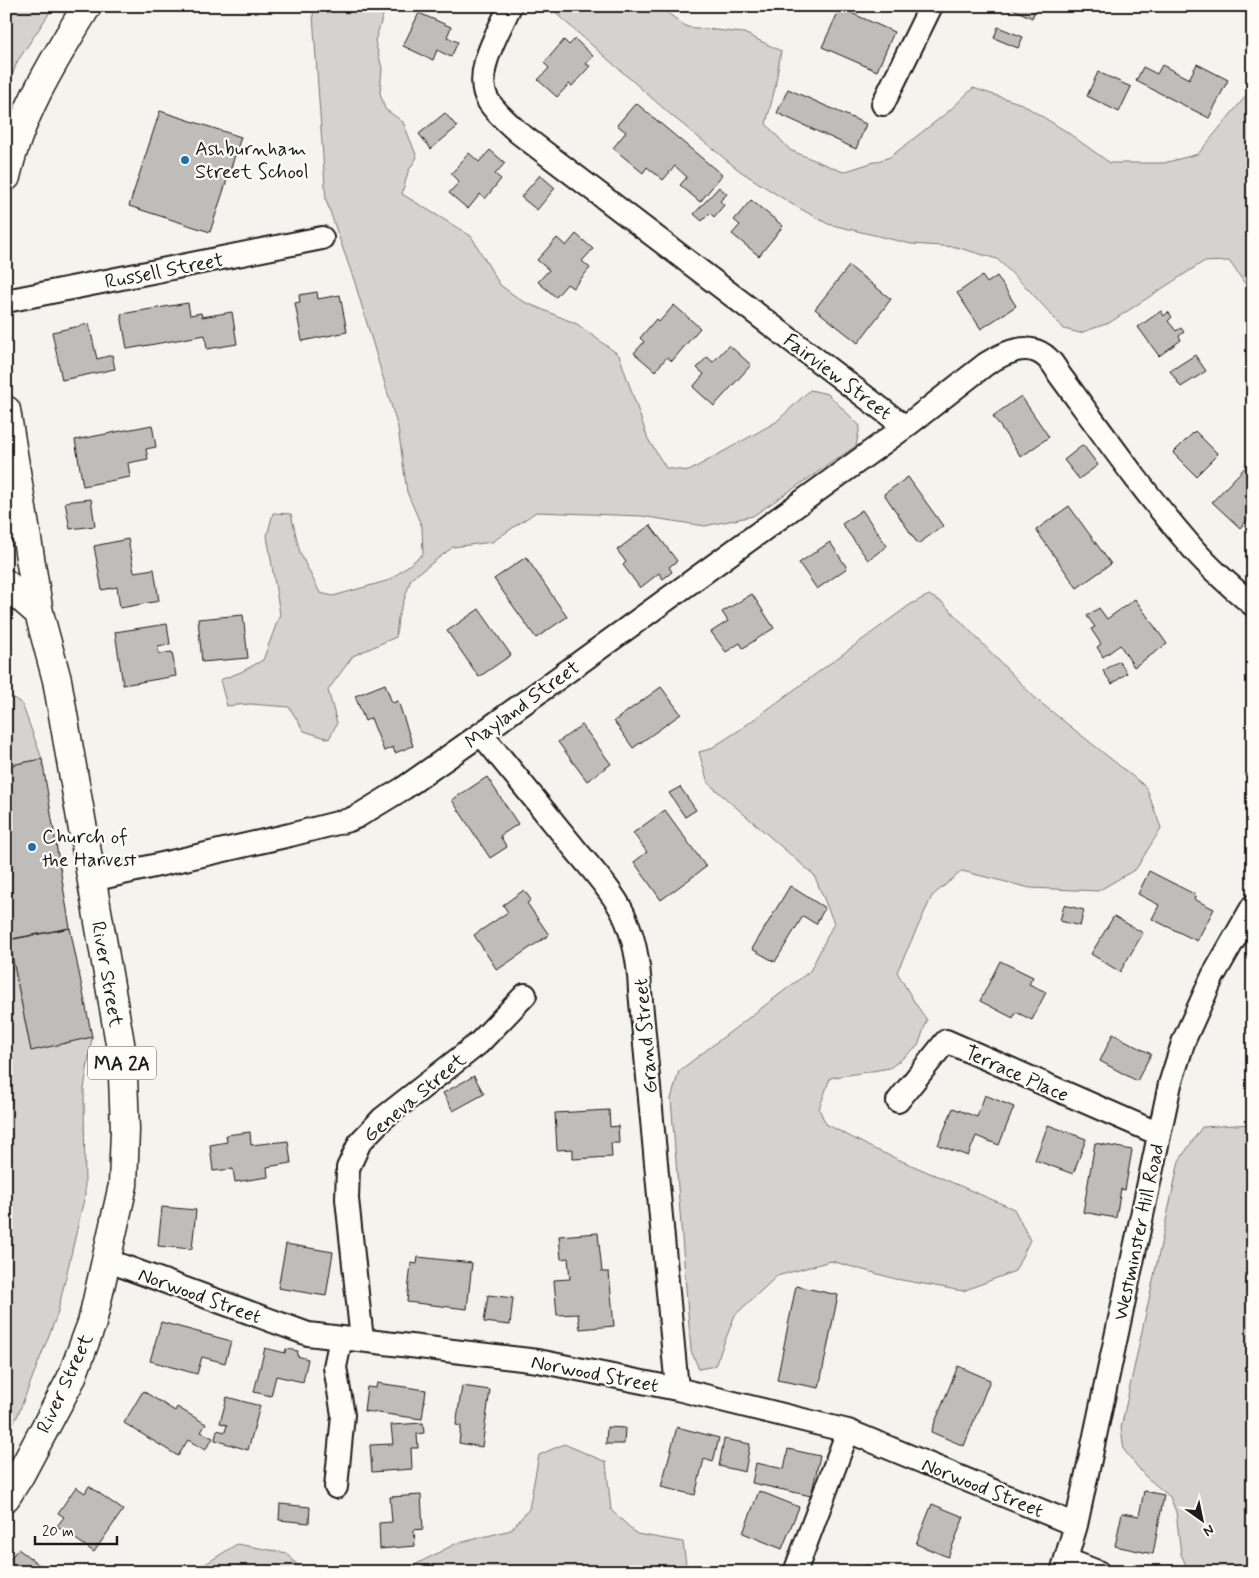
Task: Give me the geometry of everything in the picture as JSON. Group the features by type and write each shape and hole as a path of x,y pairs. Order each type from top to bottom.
{"main road":[{"path":"6,176 16,142 34,97 48,69 87,6"},
{"name":"River Street","path":"6,410 39,613 57,680 120,1043 125,1130 123,1185 92,1323 71,1379 20,1475 6,1497"},
{"path":"6,584 39,613"}],"street":[{"name":"Fairview Street","path":"510,6 488,55 483,74 485,94 489,102 500,116 519,133 905,426 1000,355 1023,349 1042,353 1051,360 1059,374 1121,459 1189,545 1222,579 1253,605"},
{"path":"883,104 931,6"},
{"name":"Russell Street","path":"6,301 322,238"},
{"name":"Mayland Street","path":"92,880 349,820 404,788 481,734 905,426"},
{"name":"Grand Street","path":"481,734 600,880 622,911 637,952 677,1389"},
{"name":"Westminster Hill Road","path":"1065,1566 1076,1525 1170,1084 1184,1040 1213,976 1253,906"},
{"name":"Geneva Street","path":"336,1487 344,1415 335,1367 351,1339 347,1199 348,1168 360,1142 382,1119 479,1043 525,995"},
{"name":"Terrace Place","path":"898,1101 946,1042 1159,1134"},
{"name":"Norwood Street","path":"106,1260 308,1334 538,1361 677,1389 848,1431 1076,1525"},
{"path":"795,1572 848,1431"},
{"path":"1065,1566 1098,1572"}],"shaded area":[{"path":"6,6 54,6 17,62 6,92"},
{"path":"314,6 386,6 375,41 382,68 380,93 385,109 403,122 417,157 408,172 402,194 471,236 500,285 522,301 577,324 619,355 648,439 666,468 689,471 776,422 810,390 828,394 860,426 856,446 753,516 705,526 641,516 536,512 492,542 453,547 411,579 398,618 396,637 353,656 328,690 337,723 329,739 304,731 289,707 250,704 227,706 220,680 241,672 263,660 280,614 267,536 273,513 291,514 300,553 320,593 333,596 390,580 423,554 422,527 407,492 398,428 355,283 326,200 313,15"},
{"path":"552,6 658,6 687,27 744,33 781,51 775,88 766,124 790,150 843,172 890,157 949,111 973,88 1022,104 1064,130 1110,163 1164,163 1198,154 1253,89 1253,295 1229,261 1203,262 1109,323 1080,333 1064,329 1030,291 997,259 956,247 911,244 828,224 790,203 740,171 671,115 560,17"},
{"path":"929,595 943,603 1036,699 1146,787 1161,828 1136,869 1098,891 1030,888 962,871 932,896 897,972 927,1020 918,1046 890,1068 830,1078 819,1109 826,1124 874,1149 1014,1209 1030,1240 1015,1271 963,1291 896,1279 831,1261 777,1276 735,1315 715,1366 699,1369 691,1351 671,1099 679,1071 810,971 834,923 814,875 708,783 699,752 710,749 738,731 911,604"},
{"path":"6,695 10,695 22,704 42,759 6,766"},
{"path":"6,940 9,940 31,1050 92,1037 84,1089 85,1195 57,1315 17,1417 6,1434"},
{"path":"1252,1124 1253,1572 1189,1572 1181,1554 1176,1512 1170,1497 1144,1475 1124,1450 1121,1428 1179,1161 1202,1127"},
{"path":"564,1444 606,1462 611,1510 637,1534 683,1542 687,1572 401,1572 455,1544 511,1530 529,1509 539,1455"},
{"path":"237,1544 287,1553 303,1572 193,1572"}],"building":[{"path":"1009,6 1037,6 1032,18"},
{"path":"840,8 894,32 877,71 822,47"},
{"path":"419,13 451,27 447,37 458,42 451,57 437,50 433,60 403,46"},
{"path":"998,27 1023,37 1018,48 994,38"},
{"path":"575,39 593,56 586,64 590,66 572,86 569,84 557,97 538,80 549,68 544,63 564,40 569,45"},
{"path":"1197,64 1228,80 1209,118 1136,81 1143,67 1157,74 1162,65 1189,79"},
{"path":"1098,72 1131,87 1119,112 1087,96"},
{"path":"788,89 866,124 856,149 777,113"},
{"path":"636,103 722,175 700,202 680,185 687,177 675,166 663,180 647,167 643,173 613,148 626,132 617,125"},
{"path":"160,111 241,137 210,232 129,206"},
{"path":"445,113 457,127 431,149 419,134"},
{"path":"490,150 505,163 495,174 501,179 485,199 480,194 468,209 449,193 459,182 451,174 469,153 479,162"},
{"path":"540,175 555,188 537,210 521,197"},
{"path":"719,187 727,194 720,201 724,205 714,217 710,213 702,221 694,214"},
{"path":"751,200 783,226 759,256 732,234 740,225 734,220"},
{"path":"576,234 593,249 582,261 590,268 573,288 567,284 556,297 538,282 549,270 537,260 557,238 566,246"},
{"path":"849,266 891,299 858,343 815,309"},
{"path":"982,276 987,283 997,276 1016,306 981,329 957,293"},
{"path":"317,292 318,299 340,295 347,332 302,341 295,303 300,302 299,295"},
{"path":"188,303 190,315 201,313 202,317 232,312 237,344 207,349 205,335 127,349 121,314"},
{"path":"674,305 700,328 672,361 667,357 655,371 634,353 644,342 640,338 656,319 659,322"},
{"path":"1161,311 1164,316 1168,312 1172,317 1168,321 1176,331 1181,328 1184,332 1179,336 1181,340 1159,356 1138,327"},
{"path":"89,324 97,359 112,355 115,369 62,380 52,332"},
{"path":"729,345 751,365 714,406 693,387 704,374 697,368 707,357 713,362"},
{"path":"1195,355 1206,371 1181,387 1170,371"},
{"path":"1021,396 1049,437 1021,457 993,416"},
{"path":"152,425 156,447 146,449 148,459 128,463 130,477 83,486 75,440"},
{"path":"1195,431 1218,454 1196,476 1173,453"},
{"path":"1083,445 1098,465 1079,479 1064,460"},
{"path":"1253,459 1253,514 1240,528 1212,502"},
{"path":"908,477 943,526 918,544 884,494"},
{"path":"91,499 95,526 70,529 65,502"},
{"path":"1069,506 1111,564 1077,588 1036,530"},
{"path":"862,510 887,546 868,560 842,524"},
{"path":"650,525 677,561 669,567 672,572 663,579 659,573 640,588 623,565 626,562 617,550"},
{"path":"128,539 134,572 154,569 159,601 120,608 117,587 102,590 94,546"},
{"path":"830,542 847,568 817,589 799,563"},
{"path":"526,557 567,617 536,638 494,579"},
{"path":"752,594 774,628 743,648 740,643 726,652 711,632 728,621 722,612"},
{"path":"1135,599 1167,644 1134,667 1120,645 1103,657 1097,647 1101,644 1091,629 1095,627 1087,616 1099,608 1107,619"},
{"path":"479,609 511,655 479,677 447,631"},
{"path":"243,615 248,658 202,662 198,619"},
{"path":"167,624 170,644 158,646 159,654 172,652 176,676 123,685 115,632"},
{"path":"1119,661 1127,673 1112,684 1103,671"},
{"path":"385,684 392,703 398,701 413,746 395,753 393,747 384,751 371,718 365,721 355,696"},
{"path":"661,687 681,714 633,748 614,721"},
{"path":"582,725 611,764 587,781 558,742"},
{"name":"Church of the Harvest","path":"42,759 70,928 6,940 6,766"},
{"path":"487,777 518,824 500,836 507,847 490,858 452,800"},
{"path":"680,787 696,810 685,817 669,793"},
{"path":"665,810 706,867 661,900 634,862 647,852 633,833"},
{"path":"1149,871 1196,895 1194,899 1214,909 1197,941 1152,919 1159,905 1138,894"},
{"path":"790,886 825,908 816,924 803,916 775,962 752,949"},
{"path":"524,890 531,900 527,903 549,935 497,970 474,935 508,912 503,905"},
{"path":"1064,905 1084,910 1080,926 1060,921"},
{"path":"1114,916 1143,933 1120,972 1091,954"},
{"path":"70,928 92,1037 31,1051 9,940"},
{"path":"1000,961 1033,977 1029,984 1046,992 1032,1020 1016,1012 1013,1018 980,1001"},
{"path":"1113,1034 1151,1054 1137,1081 1100,1061"},
{"path":"474,1076 484,1094 453,1111 443,1093"},
{"path":"985,1095 1014,1107 999,1145 976,1136 968,1156 938,1145 953,1108 977,1117"},
{"path":"609,1110 610,1127 618,1126 619,1143 611,1143 612,1157 573,1159 573,1149 557,1150 555,1113"},
{"path":"1048,1125 1086,1139 1073,1174 1035,1160"},
{"path":"250,1132 251,1145 288,1141 291,1163 267,1167 268,1177 235,1182 233,1169 213,1171 210,1145 227,1142 226,1135"},
{"path":"1095,1143 1132,1150 1125,1190 1121,1189 1116,1218 1083,1212"},
{"path":"162,1207 196,1210 192,1249 158,1246"},
{"path":"598,1233 602,1272 609,1272 614,1326 580,1329 578,1314 557,1315 554,1280 570,1279 568,1258 561,1259 559,1236"},
{"path":"286,1244 333,1252 326,1296 278,1288"},
{"path":"418,1257 472,1263 467,1309 407,1302 411,1263 417,1264"},
{"path":"796,1286 838,1295 819,1388 777,1380"},
{"path":"488,1295 513,1298 510,1325 484,1322"},
{"path":"161,1322 231,1341 225,1363 202,1357 197,1374 150,1361"},
{"path":"265,1348 285,1353 286,1349 298,1351 297,1356 308,1359 303,1382 276,1376 271,1396 254,1392"},
{"path":"958,1366 990,1380 964,1446 931,1432"},
{"path":"377,1383 426,1390 422,1419 364,1411 367,1387 376,1388"},
{"path":"462,1386 490,1390 482,1447 459,1443 461,1426 456,1425"},
{"path":"143,1391 175,1411 177,1407 206,1424 201,1432 213,1438 205,1450 188,1440 178,1456 124,1423"},
{"path":"227,1397 260,1406 248,1450 215,1440 217,1430 225,1432 227,1425 220,1423"},
{"path":"423,1423 424,1433 417,1434 418,1448 411,1448 412,1469 372,1472 370,1445 393,1444 391,1425"},
{"path":"607,1427 625,1428 624,1444 606,1444"},
{"path":"677,1427 719,1438 713,1462 704,1459 695,1495 661,1487"},
{"path":"724,1439 750,1444 745,1472 719,1466"},
{"path":"788,1449 820,1456 811,1496 752,1483 756,1463 784,1469"},
{"path":"89,1486 123,1510 94,1552 57,1526 64,1517 58,1513 76,1487 85,1493"},
{"path":"759,1491 799,1507 782,1549 743,1533"},
{"path":"1144,1491 1164,1495 1153,1554 1115,1546 1122,1513 1139,1516"},
{"path":"421,1495 423,1529 414,1530 415,1546 380,1549 379,1523 392,1522 390,1497"},
{"path":"280,1504 310,1507 309,1523 279,1520"},
{"path":"932,1504 964,1517 948,1557 916,1544"},
{"path":"18,1549 49,1572 6,1572 6,1564"},
{"path":"866,1565 884,1572 864,1572"},
{"path":"920,1566 931,1572 917,1572"},
{"path":"326,1569 354,1569 354,1572 326,1572"}],"place":[{"name":"Ashburnham Street School","path":"185,160"},
{"name":"Church of the Harvest","path":"32,847"}]}
